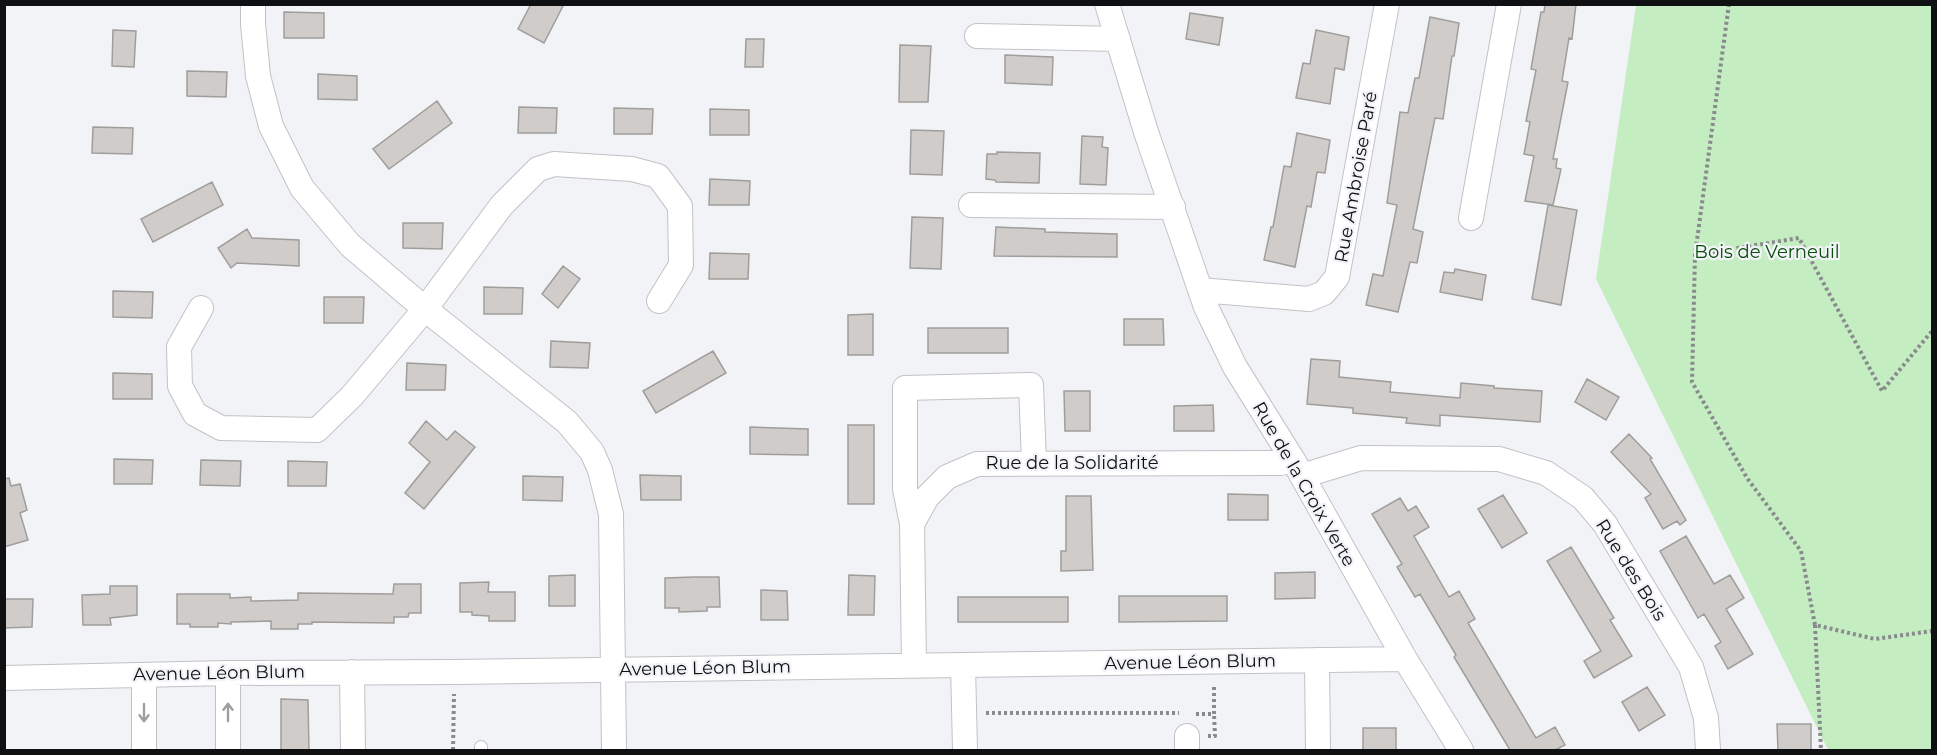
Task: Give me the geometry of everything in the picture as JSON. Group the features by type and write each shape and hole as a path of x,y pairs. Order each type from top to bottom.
{"street":[{"path":"253,4 260,86 271,126 302,188 350,245 425,309 567,422 592,452 600,470 611,514 614,750"},
{"name":"Rue de la Croix Verte","path":"1107,4 1146,132 1206,308 1235,367 1297,468 1405,659 1461,750"},
{"name":"Rue Ambroise Paré","path":"1200,290 1309,299 1324,293 1337,277 1387,4"},
{"path":"1471,218 1509,4"},
{"path":"977,36 1118,39"},
{"path":"201,308 179,347 180,386 195,414 221,428 317,430 352,396 425,309 502,205 538,169 554,164 632,169 658,176 680,206 681,265 659,301"},
{"path":"971,205 1173,207"},
{"path":"912,524 905,489 905,388 1032,385 1034,462"},
{"name":"Rue des Bois","path":"1297,468 1361,458 1499,459 1545,473 1583,498 1605,524 1691,667 1706,718 1708,750"},
{"name":"Rue de la Solidarité","path":"914,665 912,524 927,497 947,477 977,464 1034,462 1281,463 1297,468"},
{"name":"Avenue Léon Blum","path":"4,678 228,673 1405,659"},
{"path":"1317,660 1318,750"},
{"path":"963,665 965,750"},
{"path":"352,672 353,750"},
{"path":"228,673 228,750"},
{"path":"144,675 144,750"}],"path":[{"path":"1729,4 1695,255 1692,382 1747,478 1801,551 1815,625 1821,750"},
{"path":"1695,255 1799,238 1882,391 1932,332"},
{"path":"1815,625 1875,639 1932,631"},
{"path":"964,713 1214,714 1214,662"},
{"path":"453,750 454,672"}],"green space":[{"name":"Bois de Verneuil","path":"1636,5 1932,5 1932,750 1828,750 1596,279"}],"building":[{"path":"531,4 564,4 544,43 518,29"},
{"path":"1545,4 1576,4 1572,39 1569,38 1562,81 1568,82 1553,159 1557,159 1556,168 1561,169 1553,205 1525,201 1534,156 1524,154 1530,122 1526,121 1536,70 1531,69 1541,12 1544,12"},
{"path":"284,12 324,13 324,38 284,38"},
{"path":"1190,13 1223,18 1219,45 1186,39"},
{"path":"1430,17 1459,23 1443,119 1435,118 1413,229 1423,232 1417,263 1410,262 1398,312 1366,305 1373,274 1383,276 1397,205 1387,203 1400,112 1408,113 1415,78 1419,78"},
{"path":"113,30 136,31 134,67 112,66"},
{"path":"1316,30 1349,37 1344,70 1335,68 1330,104 1296,98 1303,63 1310,64"},
{"path":"746,39 764,39 763,67 745,67"},
{"path":"900,45 931,46 928,102 899,102"},
{"path":"1005,55 1053,57 1052,85 1005,83"},
{"path":"187,71 227,72 226,97 187,96"},
{"path":"318,74 357,76 357,100 318,99"},
{"path":"437,101 452,123 389,169 373,149"},
{"path":"519,107 557,108 556,133 518,133"},
{"path":"614,108 653,109 652,134 614,134"},
{"path":"710,109 749,110 749,135 710,135"},
{"path":"93,127 133,128 132,154 92,153"},
{"path":"911,130 944,131 942,175 910,174"},
{"path":"1297,133 1330,140 1325,173 1317,172 1311,207 1307,206 1295,267 1264,260 1271,227 1273,227 1284,166 1291,167"},
{"path":"1082,136 1103,137 1102,147 1108,148 1106,185 1080,184"},
{"path":"997,152 1040,153 1039,183 996,182 986,179 987,154 997,154"},
{"path":"710,179 750,181 749,205 709,205"},
{"path":"212,182 223,205 153,242 141,219"},
{"path":"1548,205 1577,210 1561,305 1532,299"},
{"path":"912,217 943,218 941,269 910,268"},
{"path":"403,223 443,223 442,249 403,248"},
{"path":"996,227 1045,229 1045,232 1117,234 1117,257 994,256"},
{"path":"247,229 252,238 299,240 299,266 237,263 231,268 218,248"},
{"path":"710,253 749,254 748,279 709,279"},
{"path":"563,266 580,279 558,308 542,294"},
{"path":"1455,269 1486,275 1482,300 1440,292 1444,272 1454,273"},
{"path":"484,287 523,288 522,314 484,314"},
{"path":"113,291 153,292 152,318 113,317"},
{"path":"324,297 364,297 363,323 324,323"},
{"path":"873,314 873,355 848,355 848,315"},
{"path":"1124,319 1163,319 1164,345 1124,345"},
{"path":"928,328 1008,328 1008,353 928,353"},
{"path":"551,341 590,343 588,368 550,367"},
{"path":"713,351 726,373 656,413 643,391"},
{"path":"1311,359 1340,361 1339,377 1391,382 1390,392 1460,398 1461,383 1542,391 1540,422 1440,415 1440,426 1406,423 1407,418 1353,413 1353,408 1307,404"},
{"path":"407,363 446,365 445,390 406,390"},
{"path":"113,373 152,374 152,399 113,399"},
{"path":"1587,379 1619,397 1606,420 1575,402"},
{"path":"1064,391 1090,391 1090,431 1065,431"},
{"path":"1213,405 1214,431 1174,431 1174,406"},
{"path":"426,421 447,440 455,431 475,447 424,509 405,493 430,462 409,443"},
{"path":"848,425 874,425 874,504 848,504"},
{"path":"750,427 808,429 808,455 750,454"},
{"path":"1629,434 1652,458 1650,459 1686,520 1680,525 1677,521 1663,529 1645,498 1651,494 1611,452"},
{"path":"114,459 153,460 152,484 114,484"},
{"path":"201,460 241,461 240,486 200,485"},
{"path":"288,461 327,462 326,486 288,486"},
{"path":"640,475 681,476 681,500 641,500"},
{"path":"523,476 563,477 562,501 523,500"},
{"path":"9,478 11,486 20,484 27,510 20,513 28,540 4,547 4,479"},
{"path":"1228,494 1268,495 1268,520 1228,520"},
{"path":"1503,495 1527,533 1502,548 1478,509"},
{"path":"1066,496 1091,496 1093,570 1061,571 1061,551 1066,551"},
{"path":"1400,498 1408,511 1416,506 1429,527 1414,536 1449,597 1459,591 1475,619 1468,623 1536,738 1555,727 1565,745 1555,750 1510,750 1454,657 1456,655 1420,594 1415,597 1397,567 1402,564 1372,514"},
{"path":"1686,536 1714,584 1730,575 1744,598 1726,609 1753,654 1728,669 1715,646 1721,642 1704,614 1698,618 1660,551"},
{"path":"1571,547 1614,618 1610,620 1632,656 1594,678 1584,661 1601,651 1547,561"},
{"path":"1315,572 1315,598 1275,599 1275,573"},
{"path":"575,575 575,606 549,606 549,576"},
{"path":"849,575 875,576 874,615 848,615"},
{"path":"719,577 720,607 707,607 707,611 679,612 679,608 665,608 665,578"},
{"path":"489,582 488,592 515,592 515,621 489,621 489,616 460,612 460,583"},
{"path":"394,584 421,584 421,613 409,613 408,617 394,617 394,623 312,622 312,624 298,624 298,629 271,629 271,621 218,623 218,627 190,627 190,624 177,624 177,594 230,594 230,598 251,597 251,601 298,600 298,593 393,594"},
{"path":"110,586 137,586 137,615 110,618 111,625 83,625 82,595 110,594"},
{"path":"761,590 787,591 788,620 761,620"},
{"path":"1119,596 1227,596 1227,621 1119,622"},
{"path":"958,597 1068,597 1068,622 958,622"},
{"path":"4,599 33,599 32,627 4,628"},
{"path":"1647,687 1665,715 1639,731 1622,702"},
{"path":"281,699 308,700 309,750 281,750"},
{"path":"1777,724 1811,724 1811,750 1778,750"},
{"path":"1363,728 1396,728 1396,750 1363,750"}]}
